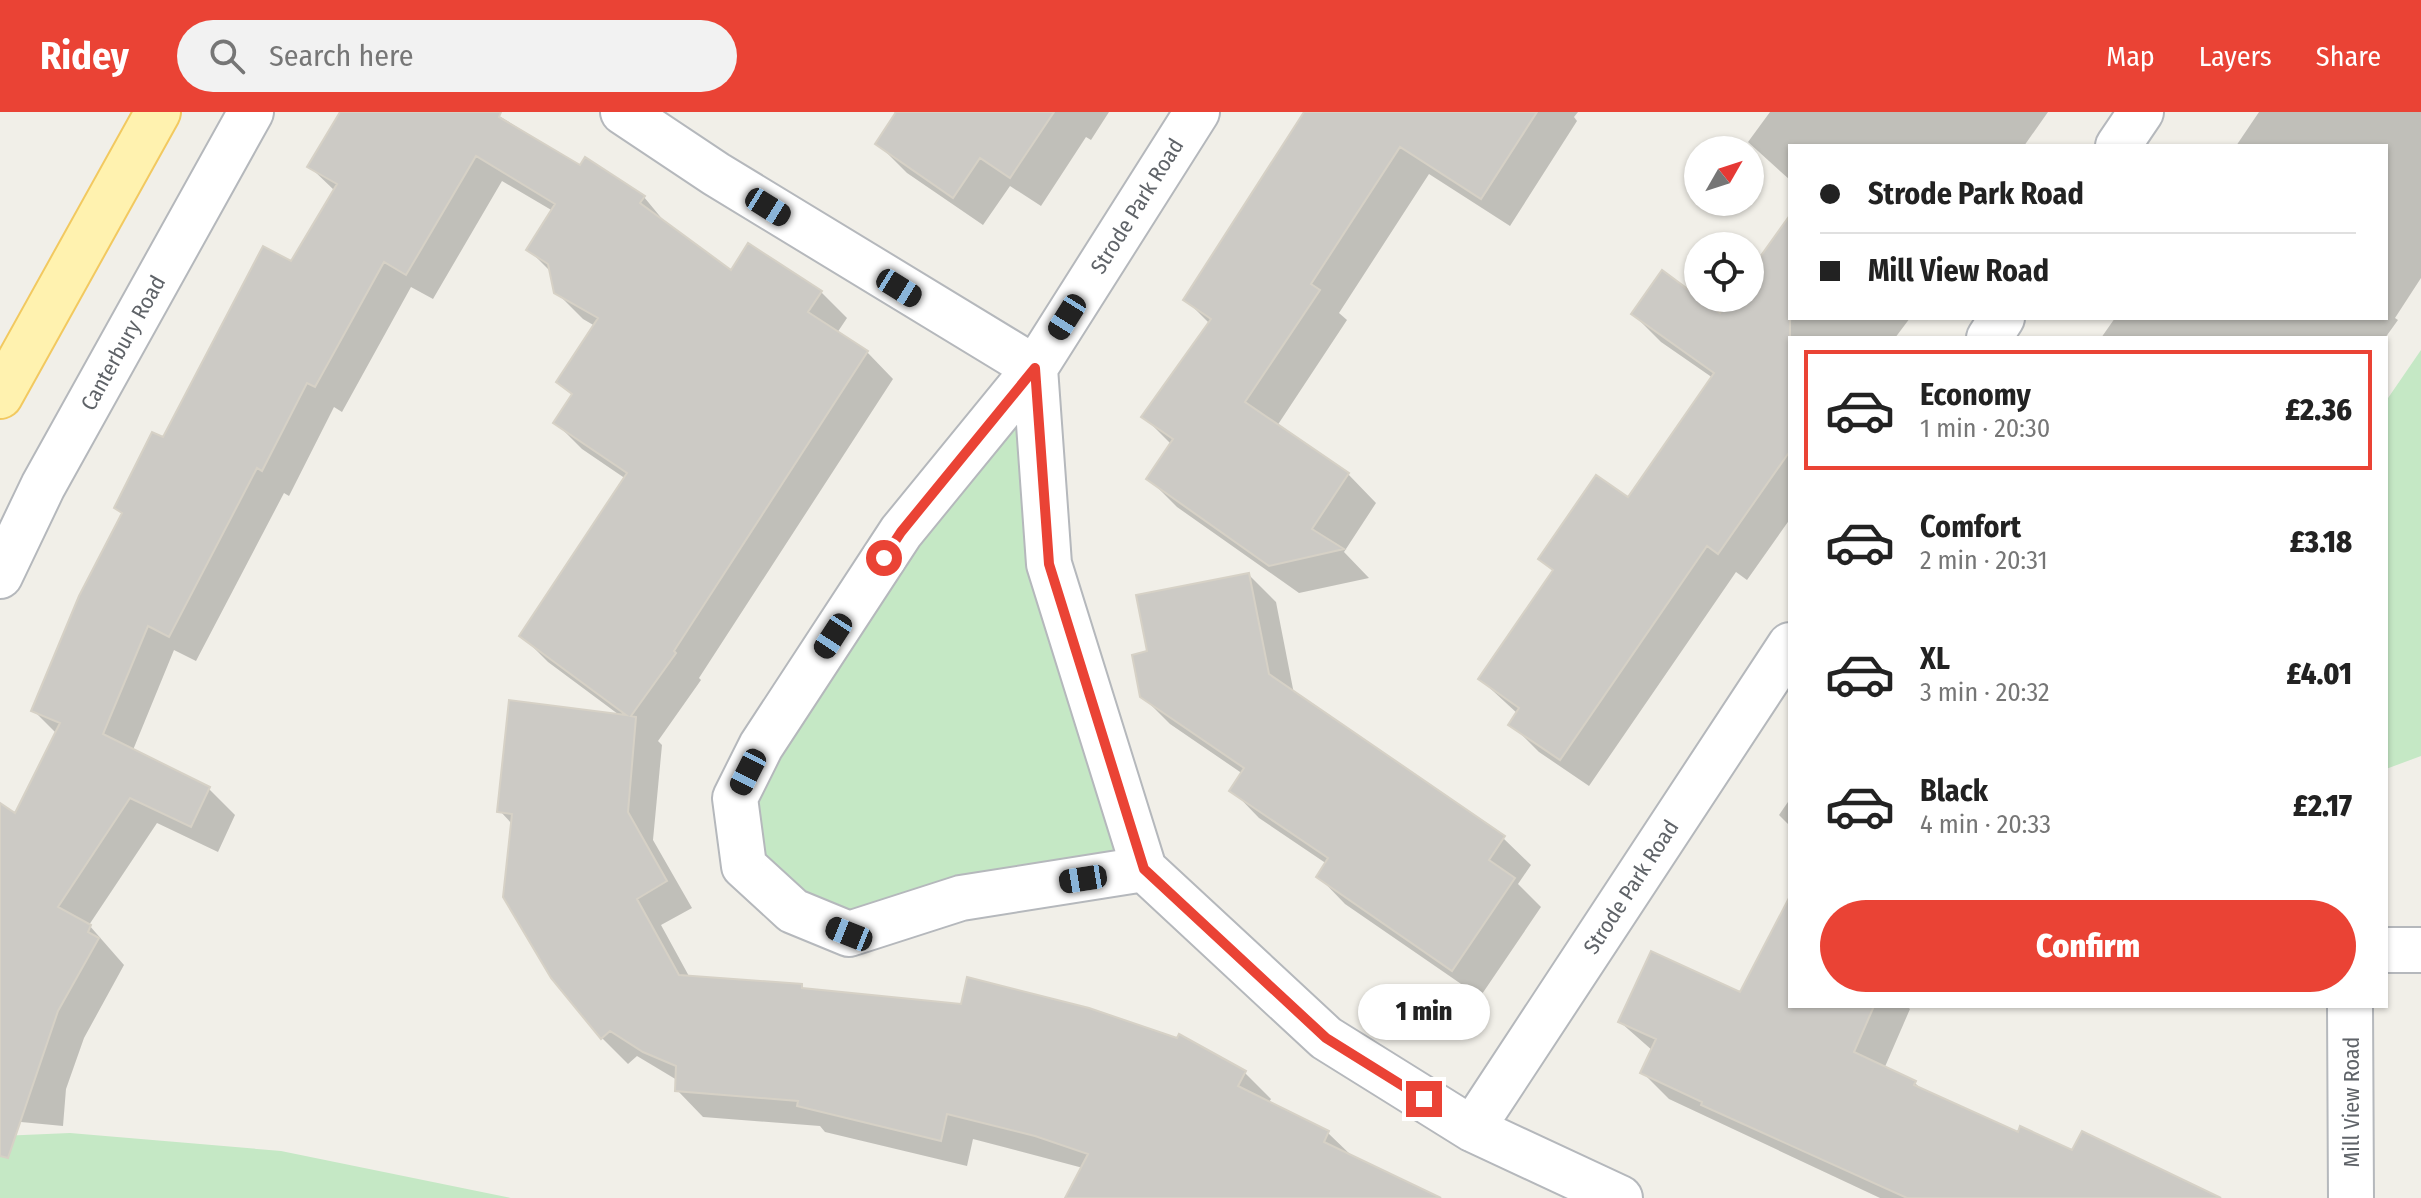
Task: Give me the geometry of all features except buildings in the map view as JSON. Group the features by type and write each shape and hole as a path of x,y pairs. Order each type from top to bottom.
{"main road":[{"path":"0,396 158,112"}],"street":[{"name":"Canterbury Road","path":"0,576 43,486 251,112"},
{"path":"623,112 742,190 1035,368 1049,564 1144,869 1326,1038 1472,1129 1620,1198"},
{"name":"Strode Park Road","path":"1144,869 961,898 849,934 793,911 744,866 735,798 761,746 901,532 1035,368 1197,112"},
{"path":"2119,144 2141,112"},
{"name":"Strode Park Road","path":"1472,1129 1788,648"},
{"path":"2388,950 2421,950"},
{"name":"Mill View Road","path":"2350,1008 2351,1198"}],"green space":[{"path":"2421,350 2421,756 2388,768 2388,398"},
{"path":"1035,368 1049,564 1144,869 849,934 744,866 765,741"},
{"path":"70,1133 281,1151 511,1198 0,1198 0,1136"}],"route":[{"path":"884,558 901,532 1035,368 1049,564 1144,869 1326,1038 1424,1099"}]}
